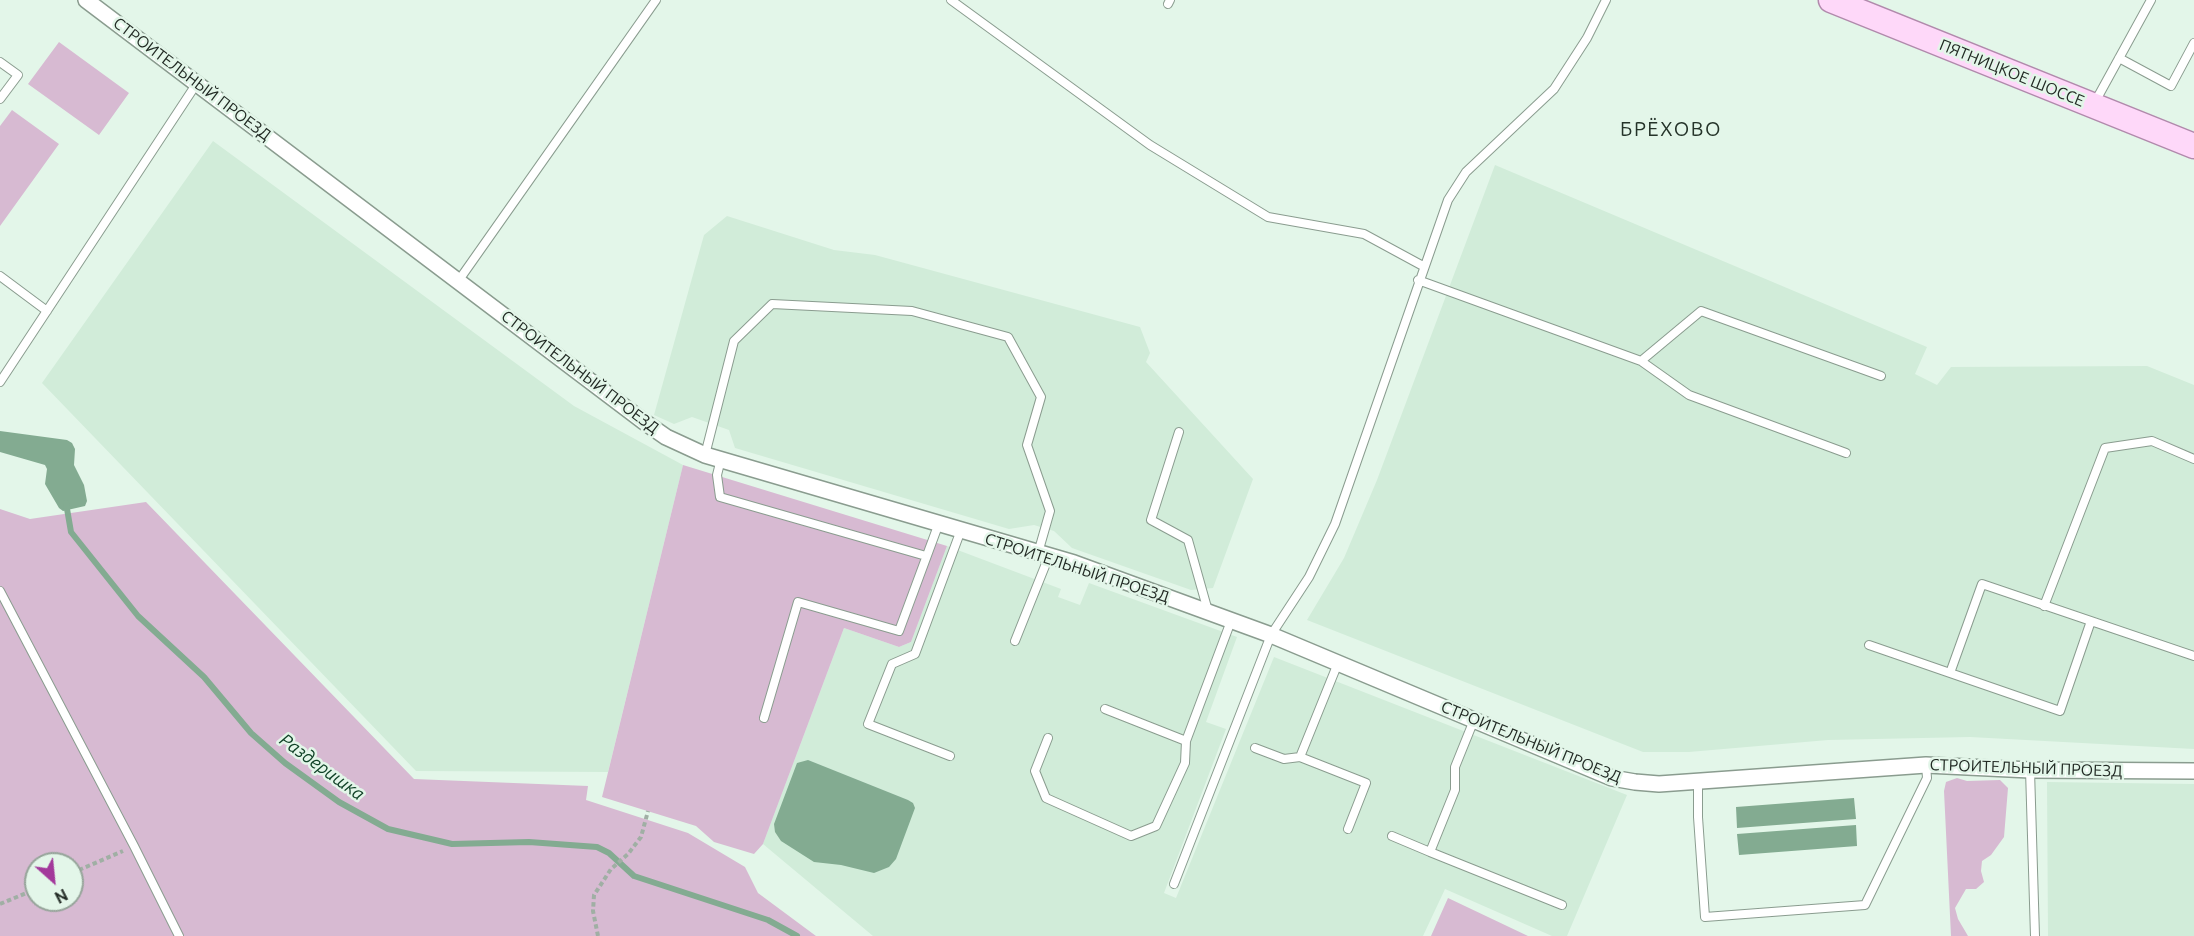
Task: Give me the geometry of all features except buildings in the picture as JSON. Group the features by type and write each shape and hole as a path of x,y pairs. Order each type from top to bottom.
{"main road":[{"name":"ПЯТНИЦКОЕ ШОССЕ","path":"1831,0 2194,146"}],"street":[{"name":"СТРОИТЕЛЬНЫЙ ПРОЕЗД","path":"86,0 643,421 666,437 705,455 1043,554 1209,612 1271,635 1612,778 1659,784 1926,765 2031,770 2194,771"}],"lane":[{"path":"459,280 657,0"},
{"path":"951,0 1150,145 1268,216 1364,234 1423,266"},
{"path":"1174,884 1271,635 1309,577 1335,524 1418,280 1448,200 1466,172 1554,89 1587,38 1606,0"},
{"path":"2093,106 2151,0"},
{"path":"2119,58 2171,86 2194,43"},
{"path":"0,62 18,75 0,99"},
{"path":"0,382 197,83"},
{"path":"0,276 47,311"},
{"path":"1418,280 1641,361 1689,395 1846,453"},
{"path":"705,455 735,341 772,304 912,311 1008,337 1041,397 1027,445 1050,511 1043,554 1015,641"},
{"path":"1641,361 1701,310 1881,376"},
{"path":"1179,432 1151,520 1188,540 1209,612"},
{"path":"2044,606 2104,447 2152,441 2194,459"},
{"path":"721,459 717,475 720,497 926,556"},
{"path":"764,718 798,602 898,631 939,524"},
{"path":"950,756 868,724 892,664 915,654 961,530"},
{"path":"1950,673 1982,584 2194,656"},
{"path":"0,591 179,936"},
{"path":"1048,738 1035,771 1046,798 1131,836 1156,826 1185,763 1186,741 1231,621"},
{"path":"1869,645 2060,711 2091,621"},
{"path":"1300,757 1338,663"},
{"path":"1105,709 1186,741"},
{"path":"1430,852 1455,790 1455,767 1474,720"},
{"path":"1255,748 1284,759 1300,757 1366,783 1348,830"},
{"path":"1698,781 1698,817 1706,917 1865,905 1927,778 1926,765"},
{"path":"2031,770 2036,936"},
{"path":"1392,836 1562,905"}],"path":[{"path":"598,936 593,911 594,895 611,869 628,854 641,837 648,811"},
{"path":"84,868 134,846"},
{"path":"0,904 24,894"}],"shaded area":[{"path":"59,42 129,93 99,135 28,84"},
{"path":"12,110 59,144 0,226 0,126"},
{"path":"213,141 574,406 683,465 608,772 416,771 42,383"},
{"path":"1495,165 1927,347 1915,374 1937,385 1951,367 2147,366 2194,385 2194,749 1970,737 1828,740 1689,752 1643,752 1307,620 1344,558 1377,480"},
{"path":"727,216 834,250 875,255 1140,327 1150,353 1146,362 1253,479 1213,588 1191,590 1072,548 1054,531 1034,525 1009,529 735,448 729,430 692,417 674,424 654,415 704,235"},
{"path":"0,431 67,440 72,443 75,449 74,465 84,485 87,501 85,506 63,511 59,508 45,484 47,469 45,465 0,452"},
{"path":"683,465 947,546 911,642 899,647 844,628 763,844 754,854 714,842 696,826 602,797"},
{"path":"146,502 414,779 588,786 586,800 688,833 745,867 758,893 816,936 0,936 0,509 30,519"},
{"path":"947,546 1061,589 1058,597 1080,605 1089,583 1237,637 1206,722 1226,729 1164,893 1176,898 1274,657 1627,795 1567,936 1552,936 1445,889 1423,936 873,936 763,844 844,628 899,647 911,642"},
{"path":"808,760 913,803 915,808 896,859 889,867 874,873 841,865 814,862 781,841 775,832 774,824 797,763"},
{"path":"1957,778 1967,781 2000,780 2008,788 2004,837 1991,855 1982,861 1981,871 1984,882 1976,889 1966,889 1955,908 1958,919 1968,936 1951,936 1944,791 1946,782"},
{"path":"2047,782 2194,784 2194,936 2048,936"},
{"path":"1854,798 1856,819 1737,828 1736,807"},
{"path":"1856,825 1857,846 1739,855 1737,834"},
{"path":"1448,898 1528,936 1431,936"}],"waterway":[{"name":"Раздеришка","path":"66,503 71,532 138,616 204,677 251,733 285,763 339,802 388,829 452,844 529,842 597,847 609,853 634,876 768,920 797,936"}],"district":[{"name":"БРЁХОВО","path":"1671,129"}]}
